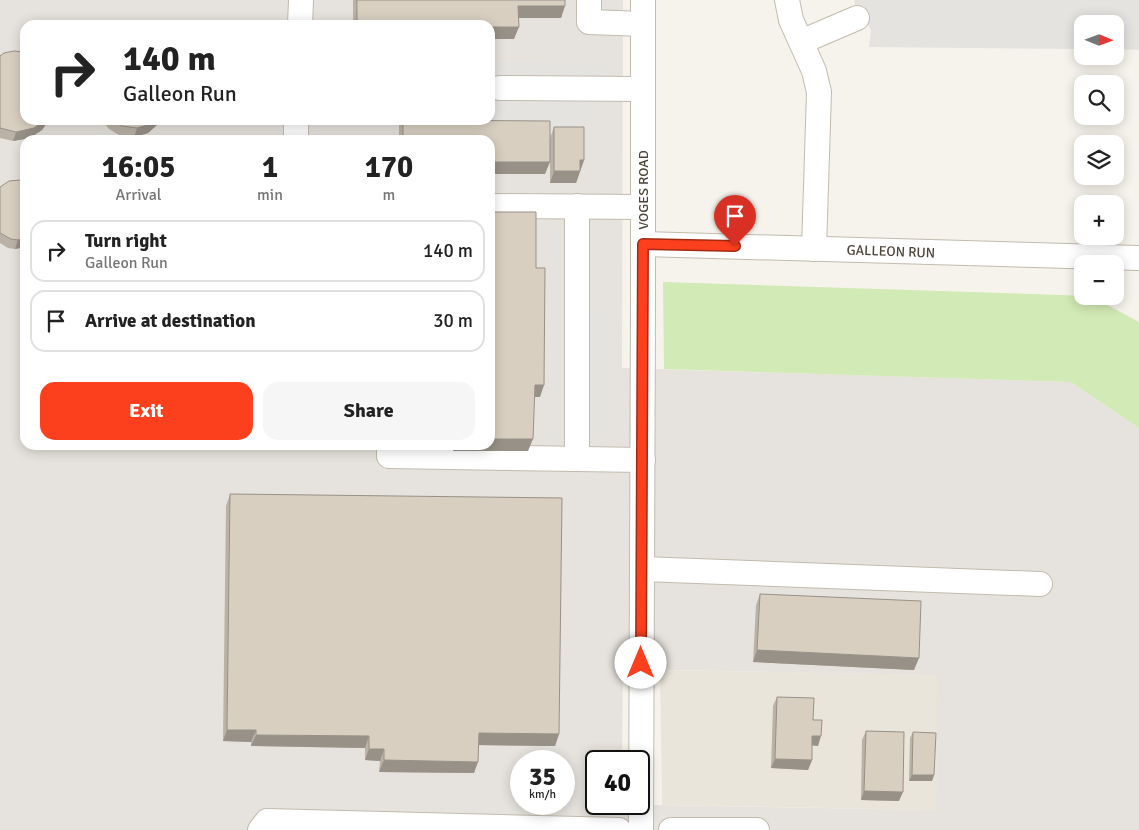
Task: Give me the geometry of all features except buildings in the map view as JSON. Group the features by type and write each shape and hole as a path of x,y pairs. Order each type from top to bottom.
{"street":[{"path":"300,20 301,0"},
{"path":"590,0 590,22 643,24"},
{"name":"VOGES ROAD","path":"640,830 643,0"},
{"path":"787,0 791,20 814,71 819,92 814,249"},
{"path":"801,42 857,18"},
{"path":"500,88 643,89"},
{"path":"495,206 643,207"},
{"path":"577,206 577,459"},
{"name":"GALLEON RUN","path":"643,244 1139,258"},
{"path":"389,450 389,456 642,460"},
{"path":"642,569 1040,584"},
{"path":"260,830 268,821 619,830"},
{"path":"671,830 757,830"}],"shaded area":[{"path":"0,0 623,0 622,368 1071,382 1139,428 1139,830 0,830","holes":["623,669 937,675 936,810 650,805 650,815 585,815 585,750 622,750"]},
{"path":"854,0 1139,0 1139,50 1124,49 1124,15 1074,15 1074,49 869,47 871,30 855,5"},
{"path":"495,60 604,61 604,78 594,107 593,130 491,128 491,125 495,125"},
{"path":"567,225 566,310 605,312 604,439 590,438 563,446 548,446 551,226"},
{"path":"660,670 938,675 936,810 662,805"}],"green space":[{"path":"663,282 1074,295 1074,305 1108,305 1139,322 1139,428 1071,382 664,369"}],"route":[{"path":"641,663 643,244 735,246"}]}
